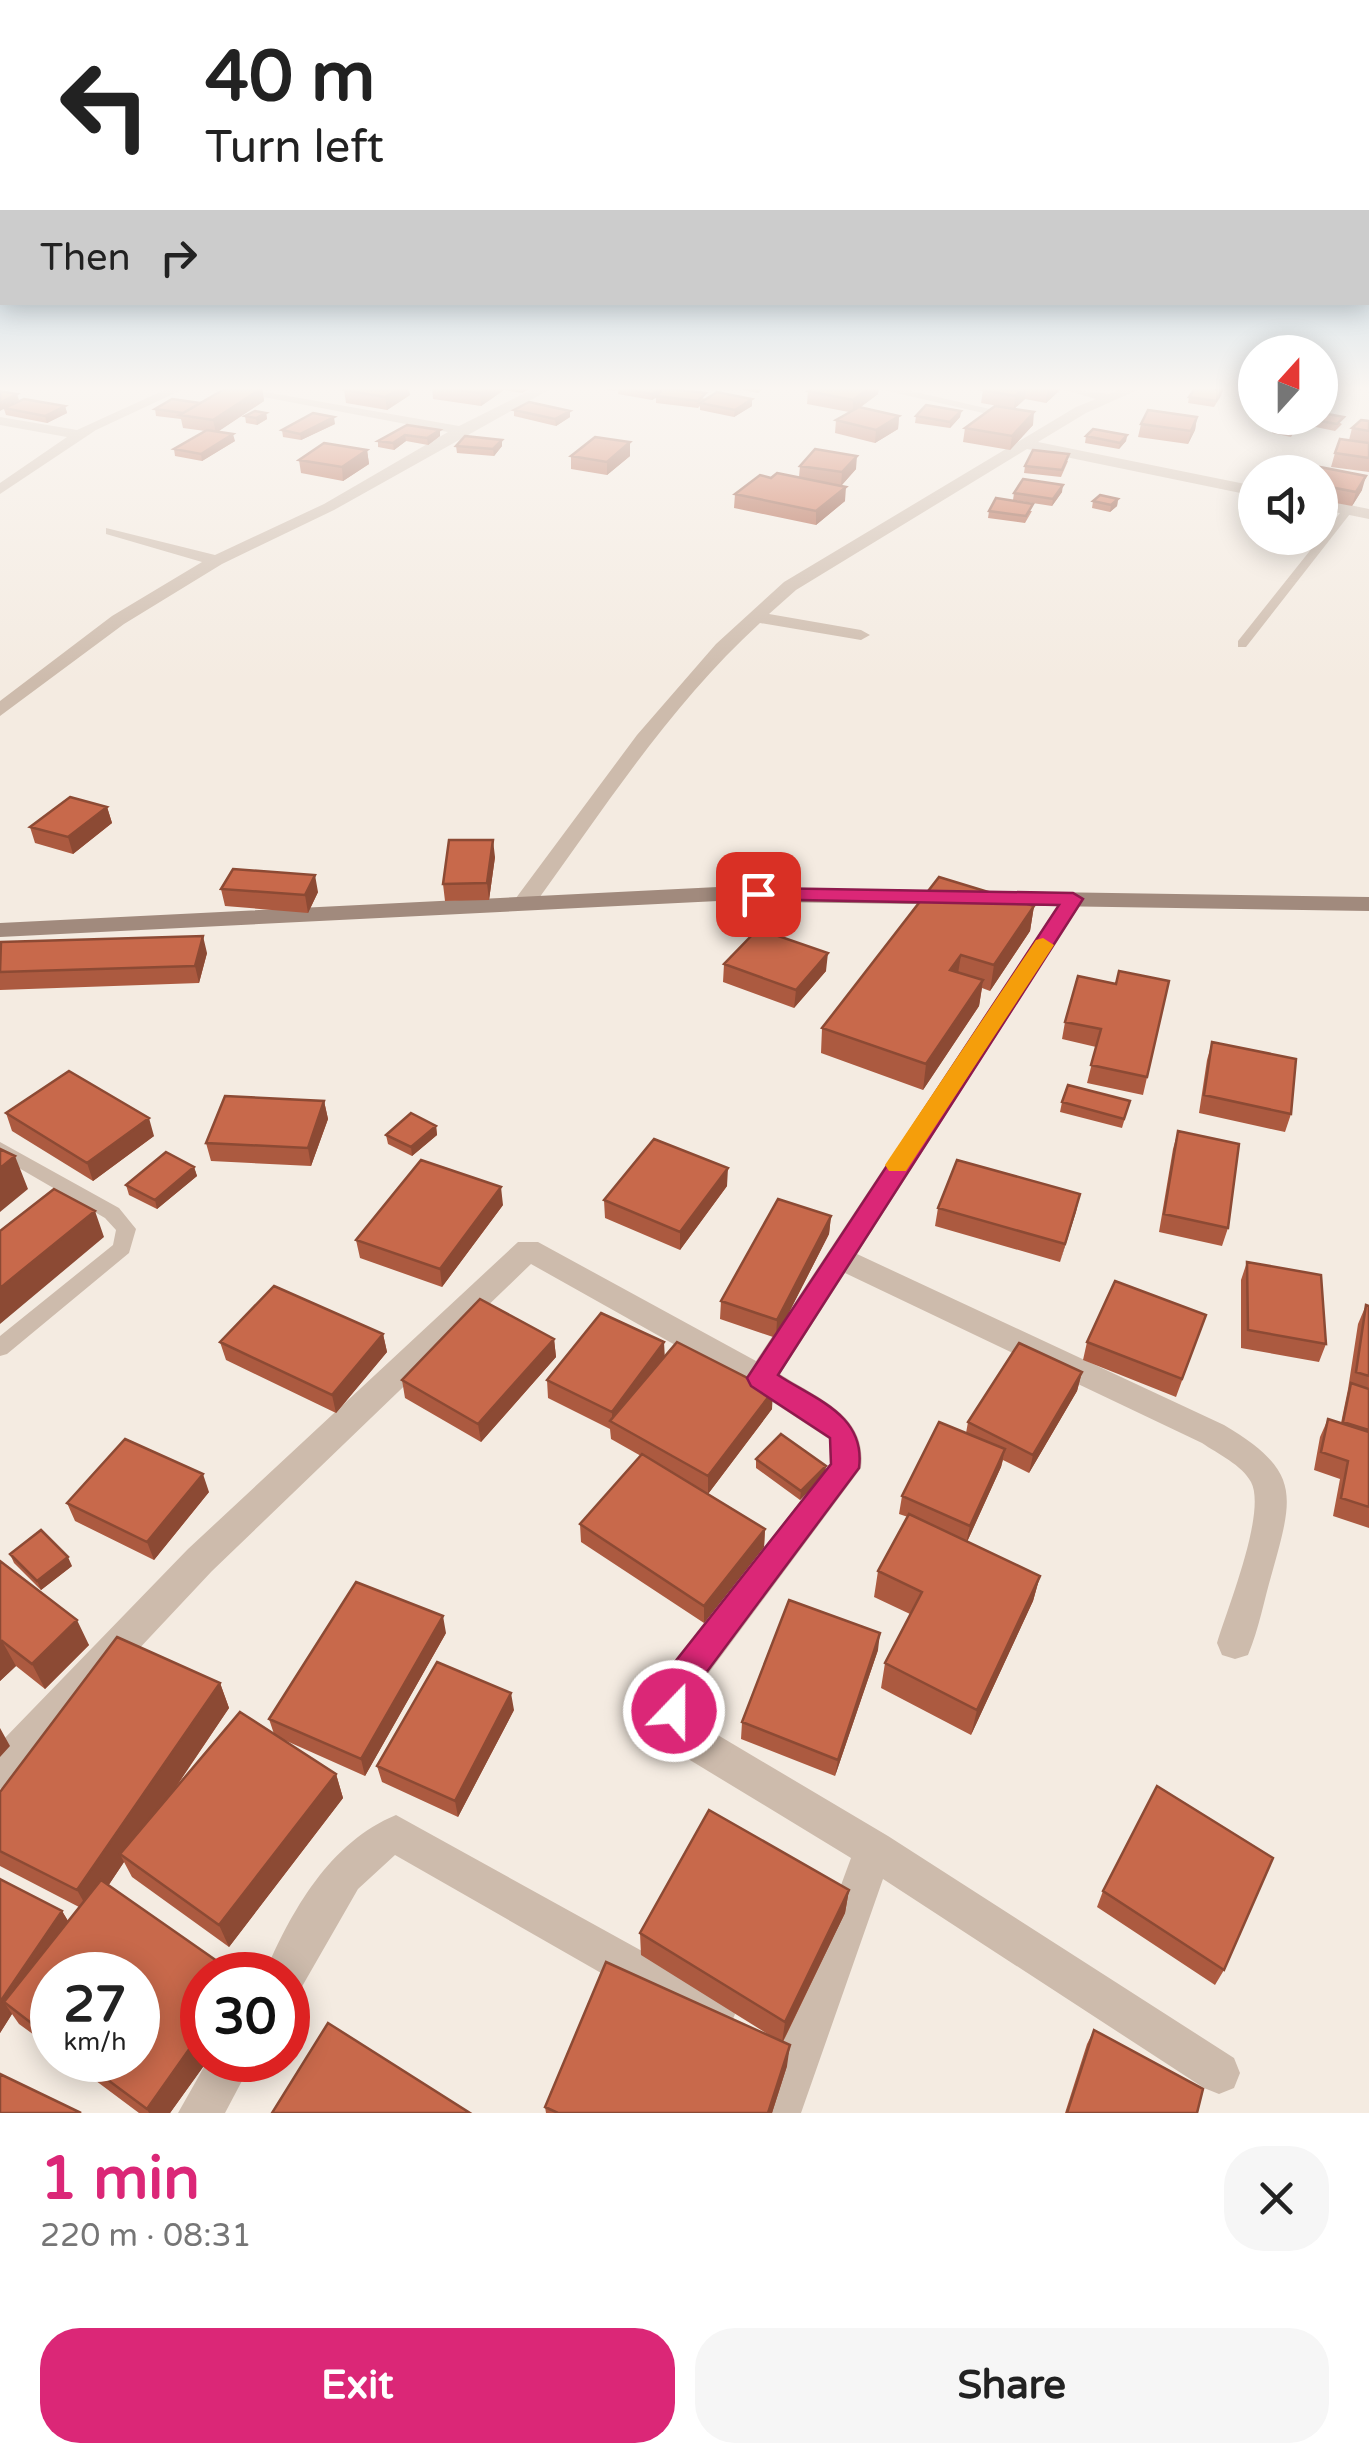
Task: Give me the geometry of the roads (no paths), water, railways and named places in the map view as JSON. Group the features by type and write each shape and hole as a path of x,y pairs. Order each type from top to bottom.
{"street":[{"path":"0,710 118,620 216,561 366,486"},
{"path":"524,904 644,738 722,648 790,586 954,486"},
{"path":"1338,508 1369,514"},
{"path":"112,530 216,561"},
{"path":"756,616 861,634"},
{"path":"0,930 718,894 1369,904"},
{"path":"761,1378 1073,899"},
{"path":"0,1770 200,1560 528,1249 761,1378 840,1430 848,1446 845,1468 679,1683 674,1711 693,1742 874,1850 1219,2074"},
{"path":"837,1257 1213,1434 1260,1462 1272,1486 1273,1509 1235,1643"},
{"path":"298,1952 354,1862 376,1841 396,1834 767,2044"},
{"path":"779,2113 767,2044 874,1850"},
{"path":"200,2113 219,2082"}],"lane":[{"path":"1242,644 1348,510"},
{"path":"0,1149 112,1213 126,1229 122,1248 0,1348"}]}
